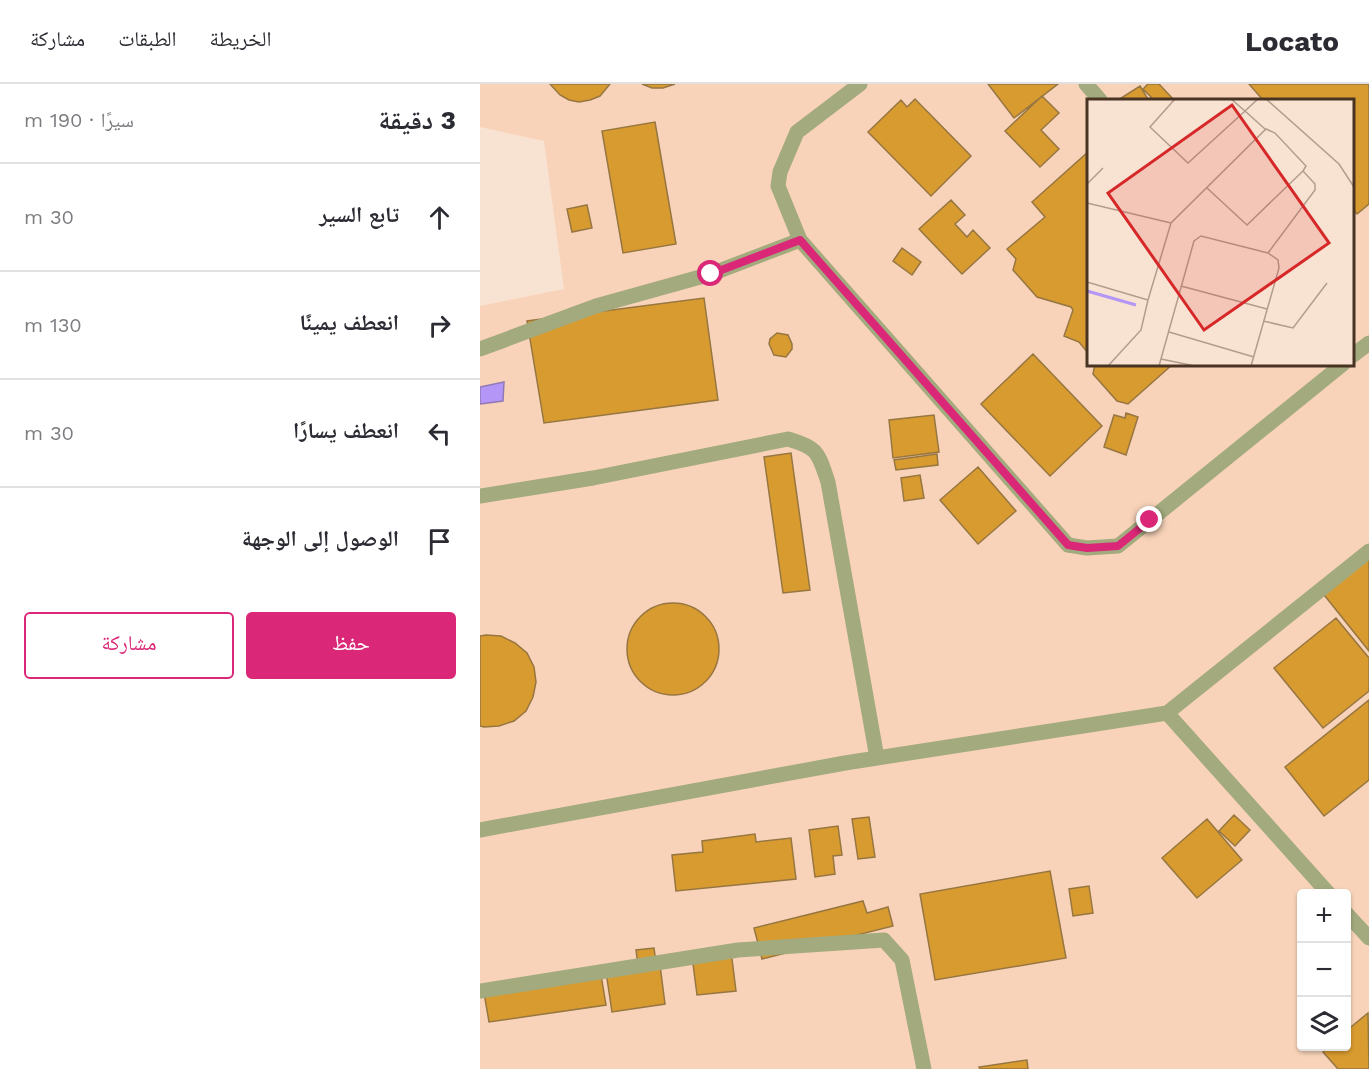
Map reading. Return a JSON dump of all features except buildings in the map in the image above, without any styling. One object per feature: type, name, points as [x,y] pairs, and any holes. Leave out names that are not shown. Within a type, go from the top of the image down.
[{"type":"lane","points":[[860,84],[797,132],[780,172],[778,186],[800,240],[1068,545],[1087,548],[1118,546],[1326,370]]},
{"type":"lane","points":[[1086,84],[1099,99]]},
{"type":"lane","points":[[480,349],[596,306],[711,274],[800,240]]},
{"type":"lane","points":[[1354,355],[1369,343]]},
{"type":"lane","points":[[480,496],[593,478],[788,439],[809,445],[819,456],[828,482],[877,758]]},
{"type":"lane","points":[[480,830],[877,758],[1167,713],[1369,551]]},
{"type":"lane","points":[[1167,713],[1325,889]]},
{"type":"lane","points":[[1351,918],[1369,938]]},
{"type":"lane","points":[[480,991],[738,950],[884,940],[902,960],[924,1069]]},
{"type":"shaded area","points":[[480,84],[1369,84],[1369,1069],[480,1069],[480,306],[564,289],[544,141],[480,127]]},
{"type":"shaded area","points":[[504,382],[503,401],[480,404],[480,387]]},
{"type":"route","points":[[711,274],[800,240],[1068,545],[1087,548],[1118,546],[1150,520]]}]
